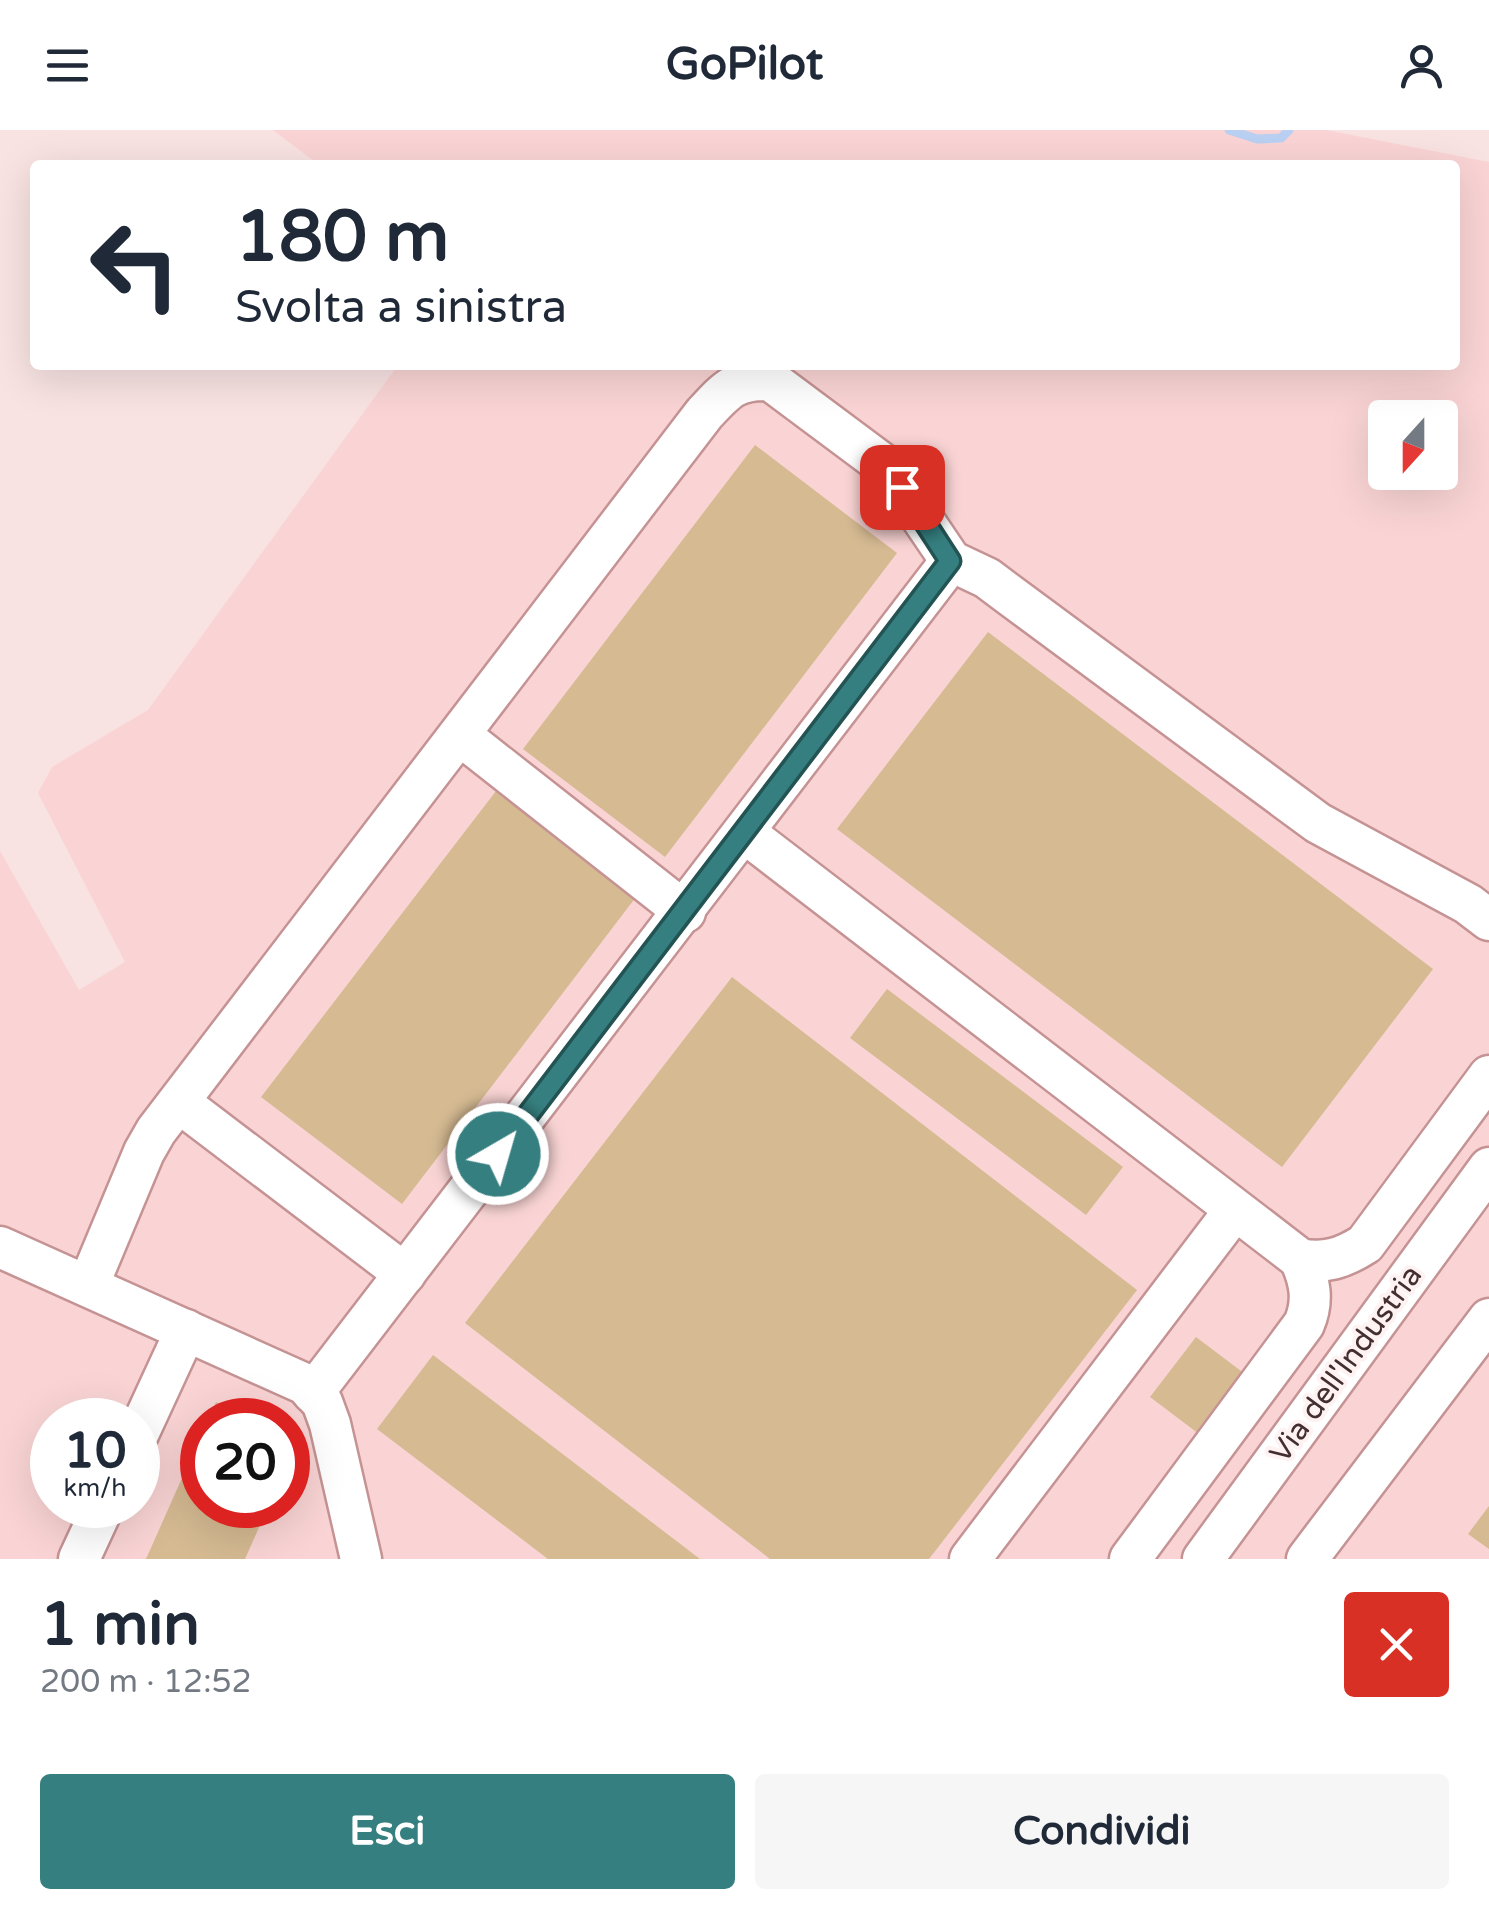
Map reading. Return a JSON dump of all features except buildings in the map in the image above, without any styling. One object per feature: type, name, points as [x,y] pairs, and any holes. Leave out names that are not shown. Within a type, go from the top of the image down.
[{"type":"street","points":[[88,1286],[144,1152],[704,414],[727,389],[746,379],[770,380],[888,468],[950,561],[987,578],[1318,823],[1468,904],[1489,920]]},
{"type":"street","points":[[313,1393],[950,561]]},
{"type":"street","points":[[460,735],[685,912]]},
{"type":"street","points":[[745,833],[1300,1259],[1320,1263],[1348,1255],[1365,1244],[1489,1076]]},
{"type":"street","points":[[180,1103],[405,1274]]},
{"type":"street","name":"Via dell'Industria","points":[[1203,1559],[1489,1168]]},
{"type":"street","points":[[970,1559],[1234,1211]]},
{"type":"street","points":[[0,1247],[305,1384],[322,1402],[330,1424],[361,1559]]},
{"type":"street","points":[[1130,1559],[1304,1324],[1310,1311],[1311,1288],[1300,1259]]},
{"type":"street","points":[[1307,1559],[1489,1319]]},
{"type":"street","points":[[155,1398],[186,1330]]},
{"type":"street","points":[[78,1559],[93,1528]]},
{"type":"shaded area","points":[[273,130],[1326,130],[1489,162],[1489,1559],[0,1559],[0,851],[79,990],[125,962],[38,793],[52,767],[148,710],[394,370],[1460,370],[1460,160],[312,160]]},
{"type":"waterway","points":[[1229,130],[1257,139],[1281,138],[1289,130]]},
{"type":"route","points":[[498,1154],[950,561],[902,487]]}]
